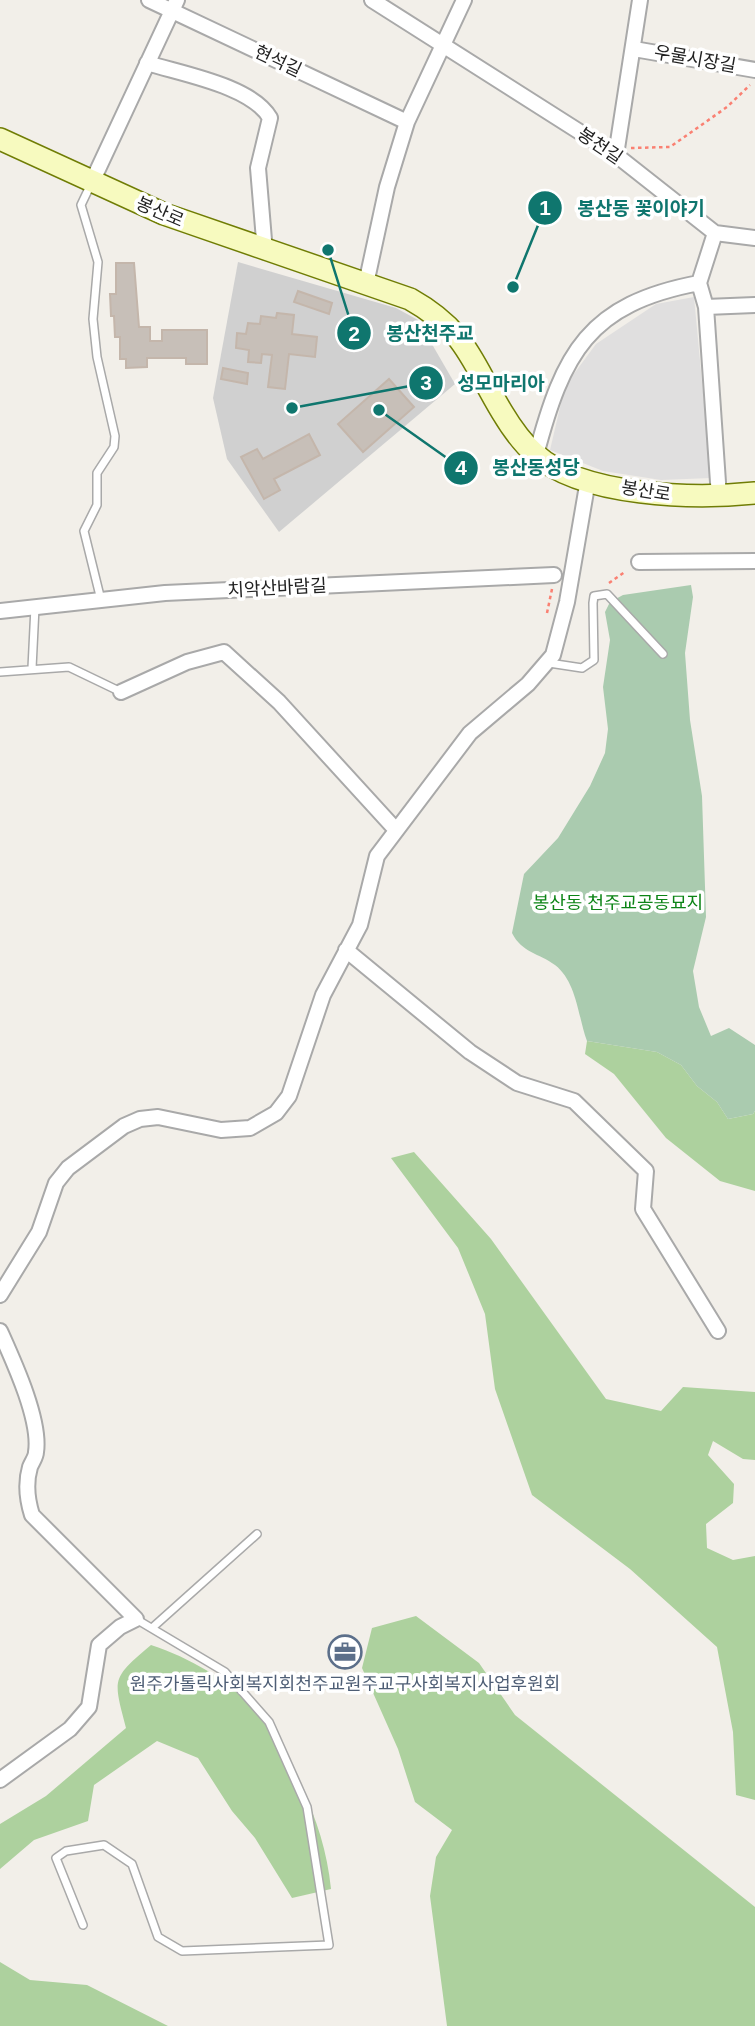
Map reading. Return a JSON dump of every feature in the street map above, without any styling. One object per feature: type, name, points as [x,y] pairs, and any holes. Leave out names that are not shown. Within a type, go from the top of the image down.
[{"type":"street","name":"현석길","points":[[149,0],[175,5],[407,122]]},
{"type":"street","name":"봉천길","points":[[372,0],[615,155],[715,233]]},
{"type":"street","points":[[366,284],[387,187],[407,122],[464,0]]},
{"type":"street","points":[[615,155],[640,0]]},
{"type":"street","points":[[92,182],[175,5]]},
{"type":"street","name":"우물시장길","points":[[634,49],[755,70]]},
{"type":"street","points":[[147,63],[248,95],[264,106],[270,118],[258,168],[265,252]]},
{"type":"street","name":"봉산로","points":[[0,139],[164,214],[265,252],[410,299],[435,313],[454,331],[473,356],[511,426],[536,455],[563,471],[588,480],[667,495],[719,497],[755,494]]},
{"type":"street","points":[[719,497],[706,307],[699,283],[715,233],[755,238]]},
{"type":"street","points":[[536,455],[563,369],[579,345],[600,324],[628,306],[669,289],[699,283]]},
{"type":"street","points":[[706,307],[755,305]]},
{"type":"street","points":[[0,1296],[38,1232],[56,1183],[68,1168],[124,1126],[140,1119],[158,1117],[221,1130],[250,1128],[276,1113],[289,1096],[323,995],[360,925],[377,856],[470,733],[549,663],[568,602],[588,480]]},
{"type":"street","points":[[639,562],[755,561]]},
{"type":"street","name":"치악산바람길","points":[[0,611],[165,593],[554,575]]},
{"type":"street","points":[[121,692],[187,662],[224,652],[279,702],[396,830]]},
{"type":"street","points":[[346,950],[470,1052],[517,1083],[574,1101],[646,1171],[643,1209],[718,1331]]},
{"type":"street","points":[[0,1331],[24,1388],[34,1430],[36,1451],[26,1496],[32,1516],[136,1619],[120,1626],[99,1645],[89,1707],[70,1729],[0,1780]]},
{"type":"lane","points":[[92,182],[81,205],[98,262],[93,320],[97,357],[115,436],[114,447],[97,473],[97,505],[84,531],[101,600]]},
{"type":"lane","points":[[549,663],[582,668],[594,660],[593,603],[594,596],[600,593],[607,594],[663,654]]},
{"type":"lane","points":[[32,668],[35,607]]},
{"type":"lane","points":[[0,672],[69,667],[121,692]]},
{"type":"lane","points":[[152,1628],[257,1534]]},
{"type":"lane","points":[[83,1924],[56,1858],[66,1852],[104,1845],[132,1864],[158,1937],[182,1951],[329,1945],[307,1807],[269,1722],[225,1672],[136,1619]]},
{"type":"path","points":[[615,155],[624,148],[670,147],[727,107],[755,81]]},
{"type":"path","points":[[600,593],[604,587],[639,562]]},
{"type":"shaded area","points":[[238,262],[396,308],[418,320],[455,384],[279,532],[227,459],[213,398]]},
{"type":"shaded area","points":[[694,297],[711,478],[661,480],[603,471],[550,450],[565,386],[596,344],[656,304]]},
{"type":"green space","name":"봉산동 천주교공동묘지","points":[[691,585],[693,597],[685,653],[690,720],[702,796],[706,917],[693,971],[699,1007],[711,1036],[729,1028],[755,1045],[755,1111],[753,1114],[728,1119],[717,1102],[697,1086],[681,1065],[657,1052],[587,1041],[572,990],[562,972],[549,961],[526,949],[512,933],[524,874],[558,838],[590,786],[605,753],[608,729],[603,687],[610,640],[605,612],[610,602],[623,595]]},
{"type":"green space","points":[[587,1041],[657,1052],[681,1065],[697,1086],[717,1102],[728,1119],[753,1114],[755,1111],[755,1191],[720,1181],[666,1138],[614,1074],[585,1054]]},
{"type":"green space","points":[[414,1152],[491,1239],[606,1399],[661,1411],[683,1387],[755,1392],[755,1460],[743,1459],[713,1441],[708,1455],[734,1484],[733,1503],[706,1524],[707,1548],[733,1560],[755,1556],[755,1800],[736,1795],[733,1732],[717,1647],[630,1569],[532,1495],[495,1389],[485,1314],[458,1248],[391,1158]]},
{"type":"green space","points":[[416,1616],[479,1663],[515,1715],[755,1907],[755,2026],[447,2026],[430,1896],[436,1857],[452,1830],[415,1802],[398,1749],[362,1668],[372,1628]]},
{"type":"green space","points":[[151,1645],[187,1660],[220,1679],[250,1704],[276,1733],[284,1745],[316,1824],[327,1862],[331,1889],[292,1898],[255,1838],[232,1811],[198,1758],[157,1741],[94,1785],[88,1821],[34,1840],[0,1869],[0,1824],[46,1796],[126,1728],[119,1699],[119,1680],[128,1665]]},
{"type":"green space","points":[[0,1962],[30,1980],[87,1985],[168,2026],[0,2026]]},
{"type":"building","points":[[116,263],[134,263],[139,327],[150,327],[150,341],[162,341],[162,330],[207,330],[207,364],[186,364],[186,358],[147,358],[147,367],[126,368],[126,359],[120,359],[120,337],[115,337],[114,316],[111,316],[110,294],[116,294]]},
{"type":"building","points":[[298,291],[332,303],[329,314],[294,302]]},
{"type":"building","points":[[277,313],[294,315],[292,334],[317,337],[315,357],[289,354],[285,389],[268,387],[272,355],[262,354],[261,363],[248,362],[249,350],[236,348],[237,333],[246,334],[248,323],[260,324],[261,316],[276,318]]},
{"type":"building","points":[[223,368],[248,373],[247,384],[221,379]]},
{"type":"building","points":[[389,379],[414,407],[363,452],[338,424]]},
{"type":"building","points":[[309,434],[320,455],[274,479],[280,490],[264,499],[241,457],[257,449],[263,459]]},
{"type":"place","name":"봉산천주교","points":[[328,250]]},
{"type":"place","name":"봉산동 꽃이야기","points":[[513,287]]},
{"type":"place","name":"성모마리아","points":[[292,408]]},
{"type":"place","name":"봉산동성당","points":[[379,410]]},
{"type":"place","name":"원주가톨릭사회복지회천주교원주교구사회복지사업후원회","points":[[345,1652]]}]
